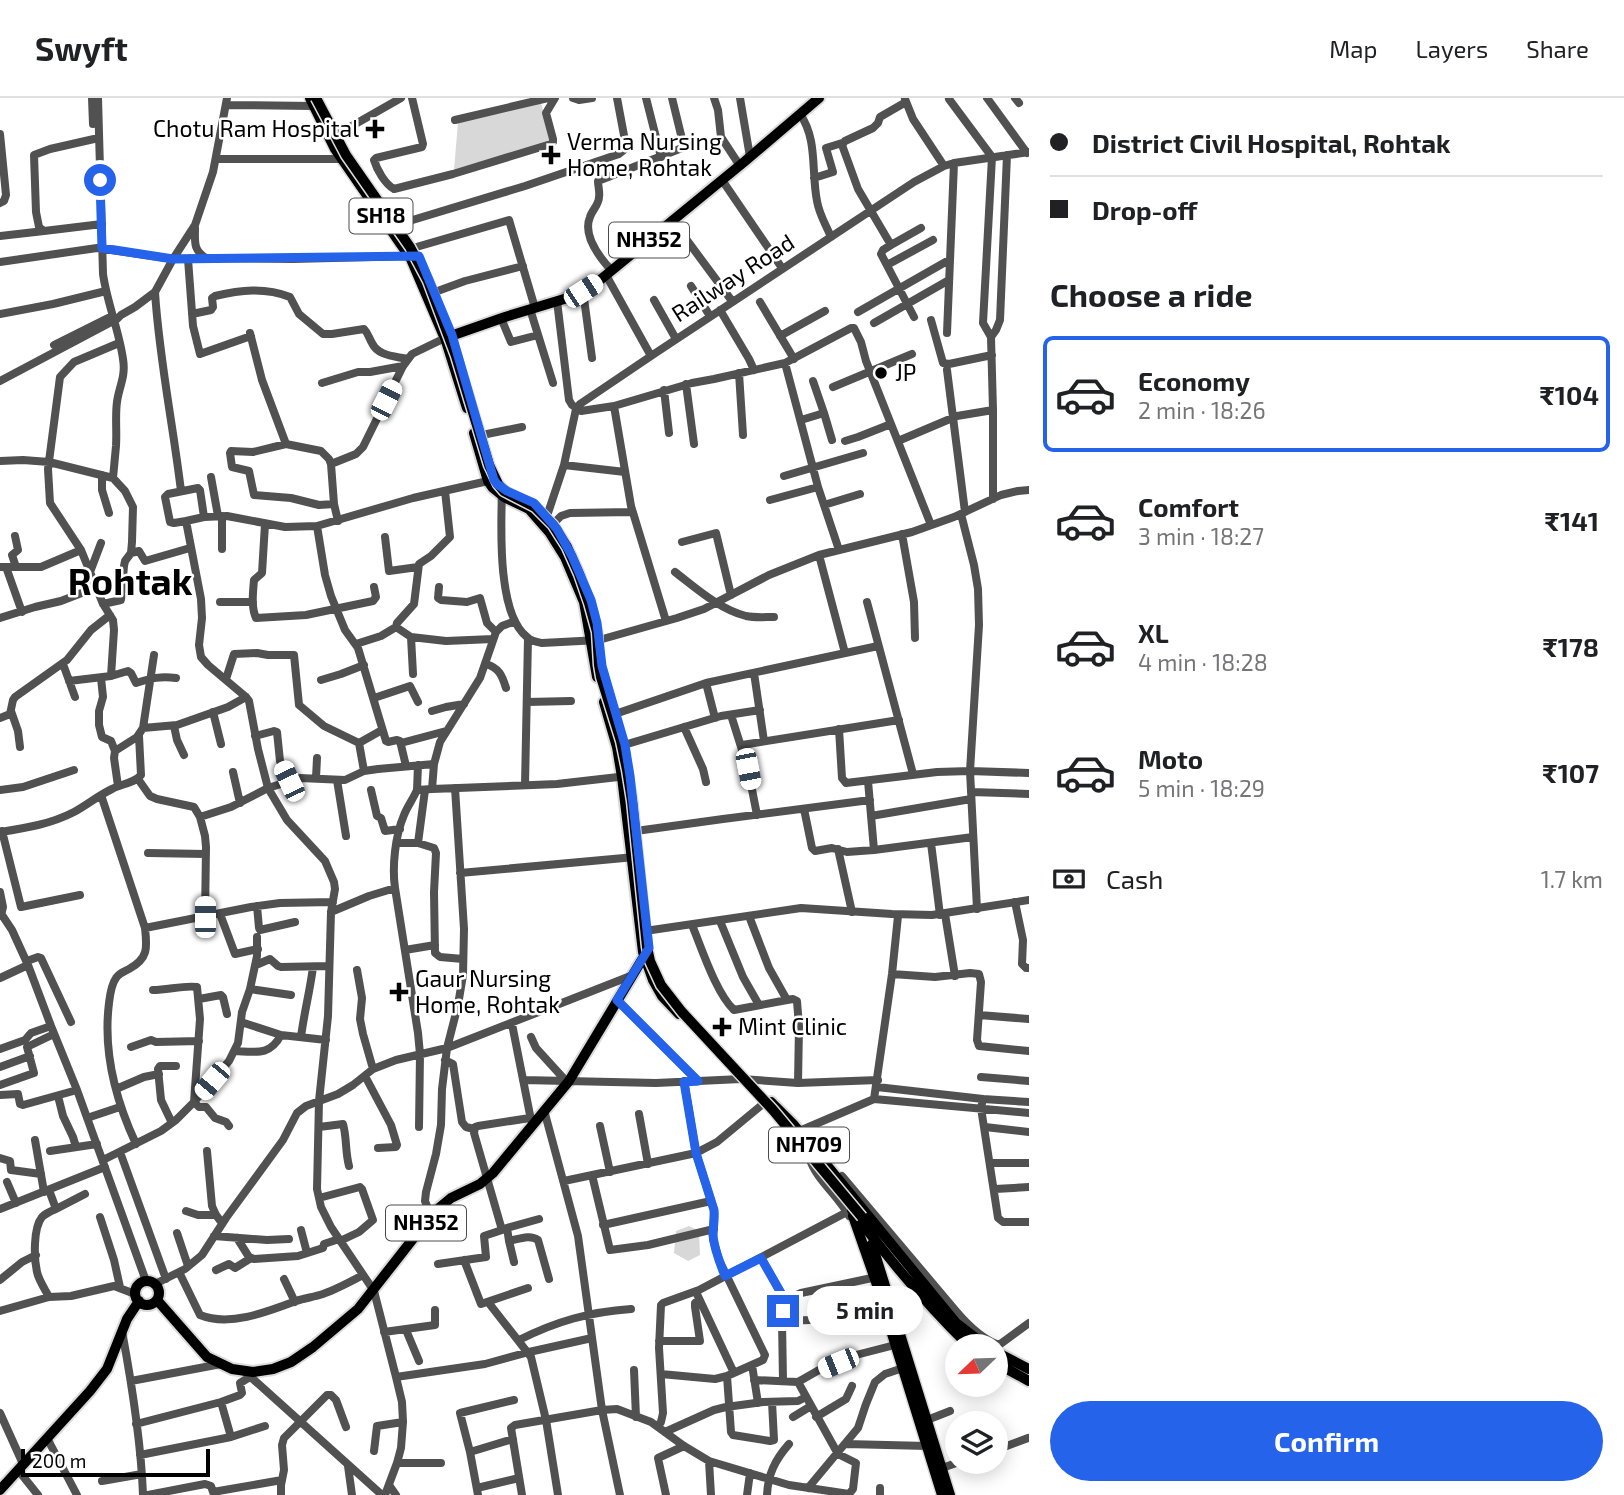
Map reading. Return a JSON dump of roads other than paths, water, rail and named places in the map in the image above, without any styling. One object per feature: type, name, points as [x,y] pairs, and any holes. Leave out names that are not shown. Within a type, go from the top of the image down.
[{"type":"highway","name":"NH352","points":[[449,336],[583,291],[609,273],[740,166],[819,98]]},
{"type":"highway","points":[[449,336],[488,481],[493,488],[548,522],[550,533],[565,557],[584,602],[625,745],[626,776],[647,952]]},
{"type":"highway","points":[[449,336],[494,480],[502,492]]},
{"type":"highway","points":[[595,641],[595,670],[626,776],[636,831],[635,857]]},
{"type":"highway","name":"NH352","points":[[157,1300],[207,1357],[247,1374],[273,1369],[313,1348],[358,1310],[431,1216],[450,1198],[480,1184],[493,1173],[531,1121],[544,1110],[567,1081],[647,952]]},
{"type":"highway","name":"NH709","points":[[647,952],[668,991],[745,1079],[798,1132],[874,1238],[965,1334]]},
{"type":"highway","name":"NH709","points":[[745,1079],[763,1104],[798,1132],[809,1157],[848,1209],[951,1329],[958,1334]]},
{"type":"highway","points":[[0,1490],[107,1369],[137,1298],[136,1288],[141,1282],[156,1281],[159,1291],[157,1300],[147,1305],[137,1298]]},
{"type":"highway","points":[[891,1307],[899,1298],[917,1289]]},
{"type":"highway","points":[[1008,1358],[1029,1369]]},
{"type":"highway","points":[[1008,1370],[1029,1381]]},
{"type":"main road","name":"SH18","points":[[314,100],[342,159],[414,253],[449,336]]},
{"type":"main road","points":[[314,100],[346,155],[410,247],[428,281],[456,356],[493,476],[504,491],[535,507],[553,525],[579,574],[597,632],[598,665],[627,770],[644,932],[654,973],[670,998],[773,1110],[863,1218],[874,1238],[891,1307],[950,1495]]},
{"type":"main road","name":"SH18","points":[[334,138],[414,253],[435,292],[449,336]]},
{"type":"main road","points":[[848,1209],[874,1238],[910,1390],[942,1495]]},
{"type":"street","points":[[92,98],[103,291],[114,320],[124,373],[117,401],[113,478]]},
{"type":"street","points":[[98,98],[98,197]]},
{"type":"street","points":[[334,138],[401,98]]},
{"type":"street","points":[[412,98],[422,147],[374,160],[377,169],[394,189],[551,145],[553,139],[547,113],[555,98]]},
{"type":"street","points":[[455,120],[548,98]]},
{"type":"street","points":[[573,98],[593,98]]},
{"type":"street","points":[[396,225],[619,154],[626,146],[617,98]]},
{"type":"street","points":[[646,98],[661,157]]},
{"type":"street","points":[[651,356],[598,256],[588,228],[590,216],[599,201],[598,181],[678,151],[683,146],[672,98]]},
{"type":"street","points":[[714,98],[721,137],[740,166]]},
{"type":"street","points":[[740,98],[750,157]]},
{"type":"street","points":[[987,98],[1028,153]]},
{"type":"street","points":[[949,99],[992,157],[983,323],[991,337],[993,499]]},
{"type":"street","points":[[0,381],[114,320],[155,292],[195,225],[216,159],[226,102],[314,100]]},
{"type":"street","points":[[814,178],[833,172],[826,148],[873,128],[880,117],[905,100],[913,119],[944,166]]},
{"type":"street","points":[[800,114],[810,131],[817,202],[831,237]]},
{"type":"street","points":[[0,134],[6,195],[5,201],[0,203]]},
{"type":"street","points":[[44,230],[39,227],[36,212],[34,155],[94,139]]},
{"type":"street","points":[[842,143],[854,180],[891,245]]},
{"type":"street","name":"Railway Road","points":[[576,409],[732,301],[914,182],[954,163],[1028,153]]},
{"type":"street","points":[[991,337],[1000,320],[1007,155]]},
{"type":"street","points":[[216,159],[342,159]]},
{"type":"street","points":[[947,333],[954,163]]},
{"type":"street","points":[[722,180],[782,268]]},
{"type":"street","points":[[0,262],[100,248],[173,259],[293,259],[414,253],[509,219],[553,383]]},
{"type":"street","points":[[672,220],[732,301]]},
{"type":"street","points":[[0,236],[99,224]]},
{"type":"street","points":[[195,225],[196,248],[206,258]]},
{"type":"street","points":[[914,317],[881,254],[883,250],[921,228]]},
{"type":"street","points":[[887,265],[933,240]]},
{"type":"street","points":[[188,259],[194,334],[200,354],[250,334],[262,380],[286,444]]},
{"type":"street","points":[[858,312],[949,260]]},
{"type":"street","points":[[435,292],[523,266]]},
{"type":"street","points":[[874,323],[949,280]]},
{"type":"street","points":[[691,286],[710,316]]},
{"type":"street","points":[[192,314],[211,310],[212,298],[215,296],[259,289],[290,297],[299,314],[323,334],[366,330],[378,352],[405,363]]},
{"type":"street","points":[[0,314],[103,291]]},
{"type":"street","points":[[583,291],[592,358]]},
{"type":"street","points":[[155,292],[158,332],[181,491]]},
{"type":"street","points":[[654,300],[676,339]]},
{"type":"street","points":[[557,301],[569,400],[580,411],[790,361],[855,329],[931,525]]},
{"type":"street","points":[[760,302],[780,336],[790,361],[813,468],[839,550]]},
{"type":"street","points":[[720,310],[754,370]]},
{"type":"street","points":[[780,336],[825,311]]},
{"type":"street","points":[[501,318],[510,342],[538,335]]},
{"type":"street","points":[[0,375],[91,326],[114,320]]},
{"type":"street","points":[[932,320],[943,363],[992,355]]},
{"type":"street","points":[[331,464],[360,452],[405,363],[418,351],[449,336]]},
{"type":"street","points":[[111,677],[113,620],[103,604],[81,550],[50,503],[48,462],[60,377],[74,362],[119,343]]},
{"type":"street","points":[[833,387],[912,354]]},
{"type":"street","points":[[322,383],[358,372],[370,372],[405,363]]},
{"type":"street","points":[[947,370],[963,513],[978,589],[979,625],[970,771],[977,909]]},
{"type":"street","points":[[739,373],[743,435]]},
{"type":"street","points":[[813,381],[832,440]]},
{"type":"street","points":[[686,384],[694,444]]},
{"type":"street","points":[[664,390],[669,433]]},
{"type":"street","points":[[614,405],[632,512],[666,621]]},
{"type":"street","points":[[548,522],[576,409]]},
{"type":"street","points":[[898,441],[962,415],[993,410]]},
{"type":"street","points":[[801,420],[824,413]]},
{"type":"street","points":[[845,441],[891,424]]},
{"type":"street","points":[[482,435],[523,428]]},
{"type":"street","points":[[334,504],[319,505],[291,498],[255,496],[249,470],[231,466],[230,453],[253,452],[286,444],[321,451],[331,464],[338,521]]},
{"type":"street","points":[[784,476],[863,453]]},
{"type":"street","points":[[0,461],[48,462],[113,478],[125,491],[132,507],[131,553],[125,561],[121,600],[103,604]]},
{"type":"street","points":[[564,465],[625,472]]},
{"type":"street","points":[[102,475],[102,490],[109,513]]},
{"type":"street","points":[[211,477],[220,516],[222,549]]},
{"type":"street","points":[[204,517],[199,489],[168,494],[165,499],[170,522],[174,523],[220,516],[285,527],[317,526],[413,498],[488,481]]},
{"type":"street","points":[[770,500],[818,487]]},
{"type":"street","points":[[502,492],[503,570],[508,600],[514,621],[527,638],[542,643],[595,641],[705,609],[769,575],[819,555],[902,534],[963,513],[993,499],[1029,490]]},
{"type":"street","points":[[356,644],[381,636],[396,626],[414,604],[420,562],[431,556],[450,537],[445,491]]},
{"type":"street","points":[[824,505],[860,494]]},
{"type":"street","points":[[548,522],[570,513],[632,512]]},
{"type":"street","points":[[136,1424],[221,1402],[241,1394],[240,1383],[247,1374],[383,1495],[397,1463],[403,1422],[402,1402],[373,1291],[321,1207],[316,1175],[334,882],[325,861],[296,832],[268,788],[246,696],[201,657],[201,599],[186,521]]},
{"type":"street","points":[[265,524],[262,573],[254,580],[254,615],[257,618],[294,617],[374,600],[374,587]]},
{"type":"street","points":[[317,526],[325,575],[335,608],[345,630],[356,644],[387,742],[397,740],[401,743],[446,731]]},
{"type":"street","points":[[682,542],[716,533],[731,595]]},
{"type":"street","points":[[902,534],[915,602],[915,638]]},
{"type":"street","points":[[15,536],[18,550],[12,555],[7,567],[22,612]]},
{"type":"street","points":[[385,537],[389,571],[418,567]]},
{"type":"street","points":[[90,572],[101,543]]},
{"type":"street","points":[[131,553],[139,551],[145,561],[190,548]]},
{"type":"street","points":[[7,567],[41,567],[81,550]]},
{"type":"street","points":[[819,555],[845,653]]},
{"type":"street","points":[[675,572],[716,603],[747,616],[774,617]]},
{"type":"street","points":[[0,618],[61,601],[97,587]]},
{"type":"street","points":[[439,587],[441,600],[464,602],[480,598],[494,635]]},
{"type":"street","points":[[220,602],[253,602]]},
{"type":"street","points":[[867,602],[913,774]]},
{"type":"street","points":[[20,747],[11,711],[15,698],[63,664],[91,631],[110,615]]},
{"type":"street","points":[[418,843],[425,790],[440,741],[473,692],[486,664],[494,635],[502,626],[514,621]]},
{"type":"street","points":[[396,626],[411,637],[446,641],[494,635]]},
{"type":"street","points":[[411,637],[413,674]]},
{"type":"street","points":[[526,785],[527,638]]},
{"type":"street","points":[[615,714],[706,683],[878,646]]},
{"type":"street","points":[[226,679],[234,654],[293,654],[300,706],[324,726],[359,743]]},
{"type":"street","points":[[80,895],[21,907],[1,831],[47,823],[75,811],[118,786],[138,779],[141,775],[141,732],[154,655]]},
{"type":"street","points":[[63,664],[75,697]]},
{"type":"street","points":[[486,664],[500,671],[506,688]]},
{"type":"street","points":[[321,680],[364,665]]},
{"type":"street","points":[[69,681],[111,677],[128,671],[136,682],[151,677],[176,678]]},
{"type":"street","points":[[754,673],[764,741]]},
{"type":"street","points":[[102,678],[103,697],[99,718],[101,735],[111,741],[115,751],[118,786]]},
{"type":"street","points":[[706,683],[715,718]]},
{"type":"street","points":[[374,698],[411,686],[418,702]]},
{"type":"street","points":[[115,751],[141,732],[174,726],[228,707],[246,696]]},
{"type":"street","points":[[527,702],[571,701]]},
{"type":"street","points":[[432,711],[464,704]]},
{"type":"street","points":[[625,745],[715,718],[760,710]]},
{"type":"street","points":[[0,718],[11,711]]},
{"type":"street","points":[[213,712],[221,744]]},
{"type":"street","points":[[731,715],[748,769],[757,815]]},
{"type":"street","points":[[741,745],[899,720]]},
{"type":"street","points":[[174,726],[184,755]]},
{"type":"street","points":[[684,727],[706,782]]},
{"type":"street","points":[[839,729],[844,781],[849,783],[913,774],[970,771],[1029,773]]},
{"type":"street","points":[[255,736],[274,730],[277,732],[280,761],[289,781]]},
{"type":"street","points":[[359,743],[383,730]]},
{"type":"street","points":[[359,743],[364,771]]},
{"type":"street","points":[[401,743],[406,766]]},
{"type":"street","points":[[316,778],[317,758]]},
{"type":"street","points":[[200,817],[289,781],[303,778],[349,779],[364,771],[434,764]]},
{"type":"street","points":[[418,765],[425,790]]},
{"type":"street","points":[[0,790],[23,787],[74,770]]},
{"type":"street","points":[[233,772],[240,803]]},
{"type":"street","points":[[419,1127],[420,1054],[394,869],[403,816],[425,790],[557,784],[626,776]]},
{"type":"street","points":[[138,779],[150,796],[194,807],[200,817],[206,854],[205,917]]},
{"type":"street","points":[[337,780],[346,836]]},
{"type":"street","points":[[868,781],[873,850]]},
{"type":"street","points":[[431,1216],[425,1201],[426,1192],[439,1135],[447,1048],[463,975],[464,929],[455,788]]},
{"type":"street","points":[[371,790],[377,816],[381,818],[385,831],[400,829]]},
{"type":"street","points":[[871,816],[971,796],[1029,794]]},
{"type":"street","points":[[101,795],[145,928],[147,949],[144,956],[139,963],[116,978],[110,993],[107,1036],[120,1107],[136,1144]]},
{"type":"street","points":[[636,831],[870,800]]},
{"type":"street","points":[[804,809],[813,850],[873,850],[973,837]]},
{"type":"street","points":[[397,843],[418,843],[432,847],[436,853],[435,953],[437,957],[463,959]]},
{"type":"street","points":[[931,843],[955,976]]},
{"type":"street","points":[[838,849],[852,912]]},
{"type":"street","points":[[148,853],[206,854]]},
{"type":"street","points":[[460,873],[635,857]]},
{"type":"street","points":[[331,912],[395,888]]},
{"type":"street","points":[[0,892],[3,907],[1,914],[27,963],[104,1164],[156,1281]]},
{"type":"street","points":[[644,932],[804,907],[932,915],[1029,899]]},
{"type":"street","points":[[644,932],[807,908],[898,916],[943,915],[1029,899]]},
{"type":"street","points":[[145,928],[257,906],[333,902]]},
{"type":"street","points":[[1015,902],[1023,940],[1022,964],[1029,968]]},
{"type":"street","points":[[257,906],[260,930],[295,922]]},
{"type":"street","points":[[220,914],[235,954],[258,949]]},
{"type":"street","points":[[749,916],[769,968],[787,1000]]},
{"type":"street","points":[[874,1099],[898,916]]},
{"type":"street","points":[[720,921],[743,977],[760,1005]]},
{"type":"street","points":[[692,925],[722,995],[731,1009],[795,999],[799,1026],[798,1083]]},
{"type":"street","points":[[0,1209],[104,1164],[120,1152],[161,1131],[194,1102],[235,1051],[242,1012],[256,965],[257,937]]},
{"type":"street","points":[[405,950],[435,945]]},
{"type":"street","points":[[0,978],[41,958],[71,1022]]},
{"type":"street","points":[[256,965],[270,959],[281,967],[329,966]]},
{"type":"street","points":[[301,1037],[313,967]]},
{"type":"street","points":[[357,970],[362,998],[360,1019],[373,1069]]},
{"type":"street","points":[[892,974],[935,977],[976,972],[981,982],[977,1040],[979,1046],[1029,1051]]},
{"type":"street","points":[[156,1281],[179,1272],[202,1255],[283,1140],[297,1113],[306,1106],[338,1094],[373,1069],[396,1060],[447,1048],[633,975]]},
{"type":"street","points":[[153,989],[196,986],[198,989],[199,1041],[194,1102],[199,1107],[206,1107],[215,1118],[229,1126]]},
{"type":"street","points":[[250,989],[291,995]]},
{"type":"street","points":[[199,999],[221,995],[227,1014]]},
{"type":"street","points":[[617,1000],[698,1081]]},
{"type":"street","points":[[979,1015],[1029,1019]]},
{"type":"street","points":[[241,1021],[281,1035],[326,1040]]},
{"type":"street","points":[[445,1060],[453,1064],[462,1122],[466,1127],[474,1129],[478,1126],[531,1121],[512,1024]]},
{"type":"street","points":[[0,1049],[25,1040],[31,1033],[53,1030]]},
{"type":"street","points":[[0,1085],[34,1073],[27,1047],[53,1030]]},
{"type":"street","points":[[235,1051],[268,1050],[277,1043],[281,1035]]},
{"type":"street","points":[[531,1037],[536,1048],[567,1081]]},
{"type":"street","points":[[131,1047],[151,1040],[199,1041]]},
{"type":"street","points":[[0,1067],[30,1056]]},
{"type":"street","points":[[172,1123],[161,1100],[159,1066],[176,1066]]},
{"type":"street","points":[[116,1088],[159,1074]]},
{"type":"street","points":[[365,1076],[391,1125],[397,1145],[378,1148]]},
{"type":"street","points":[[981,1077],[1029,1081]]},
{"type":"street","points":[[523,1080],[656,1083],[745,1079],[877,1084],[1029,1112]]},
{"type":"street","points":[[661,1374],[709,1379],[752,1365],[763,1360],[765,1355],[725,1276],[715,1247],[715,1220],[696,1153],[684,1082]]},
{"type":"street","points":[[0,1095],[18,1094],[20,1104],[23,1105],[77,1090]]},
{"type":"street","points":[[58,1096],[76,1147]]},
{"type":"street","points":[[1029,1102],[874,1099],[798,1132],[966,1322],[999,1345],[1029,1323]]},
{"type":"street","points":[[982,1103],[999,1220],[1029,1222]]},
{"type":"street","points":[[564,1181],[696,1153],[717,1142],[763,1104]]},
{"type":"street","points":[[88,1118],[120,1107]]},
{"type":"street","points":[[544,1110],[578,1236],[602,1410],[620,1495]]},
{"type":"street","points":[[639,1114],[648,1164]]},
{"type":"street","points":[[319,1127],[343,1124],[349,1166]]},
{"type":"street","points":[[600,1126],[610,1172]]},
{"type":"street","points":[[985,1127],[1029,1132]]},
{"type":"street","points":[[474,1129],[514,1262]]},
{"type":"street","points":[[35,1140],[46,1191],[56,1209]]},
{"type":"street","points":[[50,1151],[97,1144]]},
{"type":"street","points":[[207,1151],[211,1201],[222,1223]]},
{"type":"street","points":[[120,1152],[156,1281]]},
{"type":"street","points":[[0,1158],[10,1161],[11,1170],[41,1174]]},
{"type":"street","points":[[991,1163],[1029,1163]]},
{"type":"street","points":[[592,1175],[608,1246],[612,1251],[714,1229]]},
{"type":"street","points":[[7,1182],[16,1203]]},
{"type":"street","points":[[62,1184],[69,1202]]},
{"type":"street","points":[[216,1270],[229,1264],[235,1268],[251,1258],[293,1257],[323,1248],[324,1243],[359,1232],[373,1220],[359,1187],[319,1198]]},
{"type":"street","points":[[995,1189],[1029,1187]]},
{"type":"street","points":[[49,1297],[38,1276],[37,1227],[46,1214],[85,1194]]},
{"type":"street","points":[[603,1225],[711,1200]]},
{"type":"street","points":[[662,1429],[659,1341],[661,1305],[697,1295],[725,1276],[848,1209],[872,1278],[891,1346],[910,1390]]},
{"type":"street","points":[[186,1211],[198,1215],[216,1215]]},
{"type":"street","points":[[100,1217],[120,1287]]},
{"type":"street","points":[[438,1264],[486,1256],[484,1236],[539,1219]]},
{"type":"street","points":[[302,1230],[307,1253]]},
{"type":"street","points":[[177,1233],[188,1266]]},
{"type":"street","points":[[214,1236],[289,1239]]},
{"type":"street","points":[[237,1237],[251,1258]]},
{"type":"street","points":[[509,1241],[528,1237],[538,1240],[549,1279]]},
{"type":"street","points":[[0,1280],[22,1262],[36,1255]]},
{"type":"street","points":[[761,1258],[785,1300],[782,1321],[783,1381]]},
{"type":"street","points":[[464,1260],[482,1304],[527,1288]]},
{"type":"street","points":[[179,1272],[202,1317],[215,1320],[235,1319],[278,1309],[320,1295],[363,1275]]},
{"type":"street","points":[[785,1300],[801,1293],[872,1278]]},
{"type":"street","points":[[284,1279],[295,1302]]},
{"type":"street","points":[[0,1311],[49,1297],[71,1296],[108,1287],[120,1287],[137,1298]]},
{"type":"street","points":[[782,1321],[839,1319],[841,1316],[834,1287]]},
{"type":"street","points":[[659,1341],[700,1341],[695,1307],[697,1295]]},
{"type":"street","points":[[697,1295],[731,1374],[733,1436],[772,1441],[775,1439],[772,1402]]},
{"type":"street","points":[[488,1302],[529,1352],[533,1362],[558,1495]]},
{"type":"street","points":[[519,1340],[558,1322],[589,1314],[631,1309]]},
{"type":"street","points":[[384,1332],[435,1325],[435,1310]]},
{"type":"street","points":[[122,1329],[141,1455],[143,1495]]},
{"type":"street","points":[[406,1330],[419,1361]]},
{"type":"street","points":[[396,1377],[485,1364],[592,1338]]},
{"type":"street","points":[[754,1380],[798,1382],[856,1355],[891,1346]]},
{"type":"street","points":[[131,1381],[222,1364]]},
{"type":"street","points":[[752,1365],[758,1403]]},
{"type":"street","points":[[634,1370],[636,1417]]},
{"type":"street","points":[[808,1488],[858,1428],[876,1382],[885,1374],[900,1370]]},
{"type":"street","points":[[522,1495],[511,1428],[513,1426],[617,1409],[650,1422],[709,1461],[768,1479],[847,1494],[851,1492],[856,1463],[838,1454],[798,1382]]},
{"type":"street","points":[[817,1417],[846,1399],[852,1386]]},
{"type":"street","points":[[281,1495],[284,1470],[282,1441],[286,1434],[324,1397],[331,1395],[336,1399],[346,1427]]},
{"type":"street","points":[[662,1429],[731,1406],[798,1401],[806,1397]]},
{"type":"street","points":[[514,1400],[460,1413],[478,1492],[519,1478]]},
{"type":"street","points":[[221,1402],[231,1437]]},
{"type":"street","points":[[793,1417],[811,1406]]},
{"type":"street","points":[[0,1413],[21,1467],[38,1495]]},
{"type":"street","points":[[927,1420],[945,1413]]},
{"type":"street","points":[[374,1451],[377,1426],[403,1422]]},
{"type":"street","points":[[141,1455],[231,1437],[265,1426]]},
{"type":"street","points":[[47,1438],[77,1495]]},
{"type":"street","points":[[1008,1446],[1028,1438]]},
{"type":"street","points":[[470,1452],[513,1439]]},
{"type":"street","points":[[767,1495],[768,1479],[781,1453],[789,1444]]},
{"type":"street","points":[[846,1444],[927,1446]]},
{"type":"street","points":[[666,1495],[658,1458],[684,1446]]},
{"type":"street","points":[[709,1461],[711,1495]]},
{"type":"street","points":[[397,1463],[441,1463]]},
{"type":"street","points":[[348,1466],[352,1495]]},
{"type":"street","points":[[747,1495],[750,1473]]},
{"type":"street","points":[[102,1481],[142,1474]]},
{"type":"street","points":[[148,1495],[207,1484],[211,1486],[213,1493],[282,1480]]},
{"type":"street","points":[[389,1485],[396,1495]]},
{"type":"place","name":"Chotu Ram Hospital","points":[[375,129]]},
{"type":"place","name":"Verma Nursing Home, Rohtak","points":[[551,155]]},
{"type":"place","name":"JP","points":[[881,373]]},
{"type":"place","name":"Gaur Nursing Home, Rohtak","points":[[399,992]]},
{"type":"place","name":"Mint Clinic","points":[[722,1027]]},
{"type":"district","name":"Rohtak","points":[[130,582]]}]
